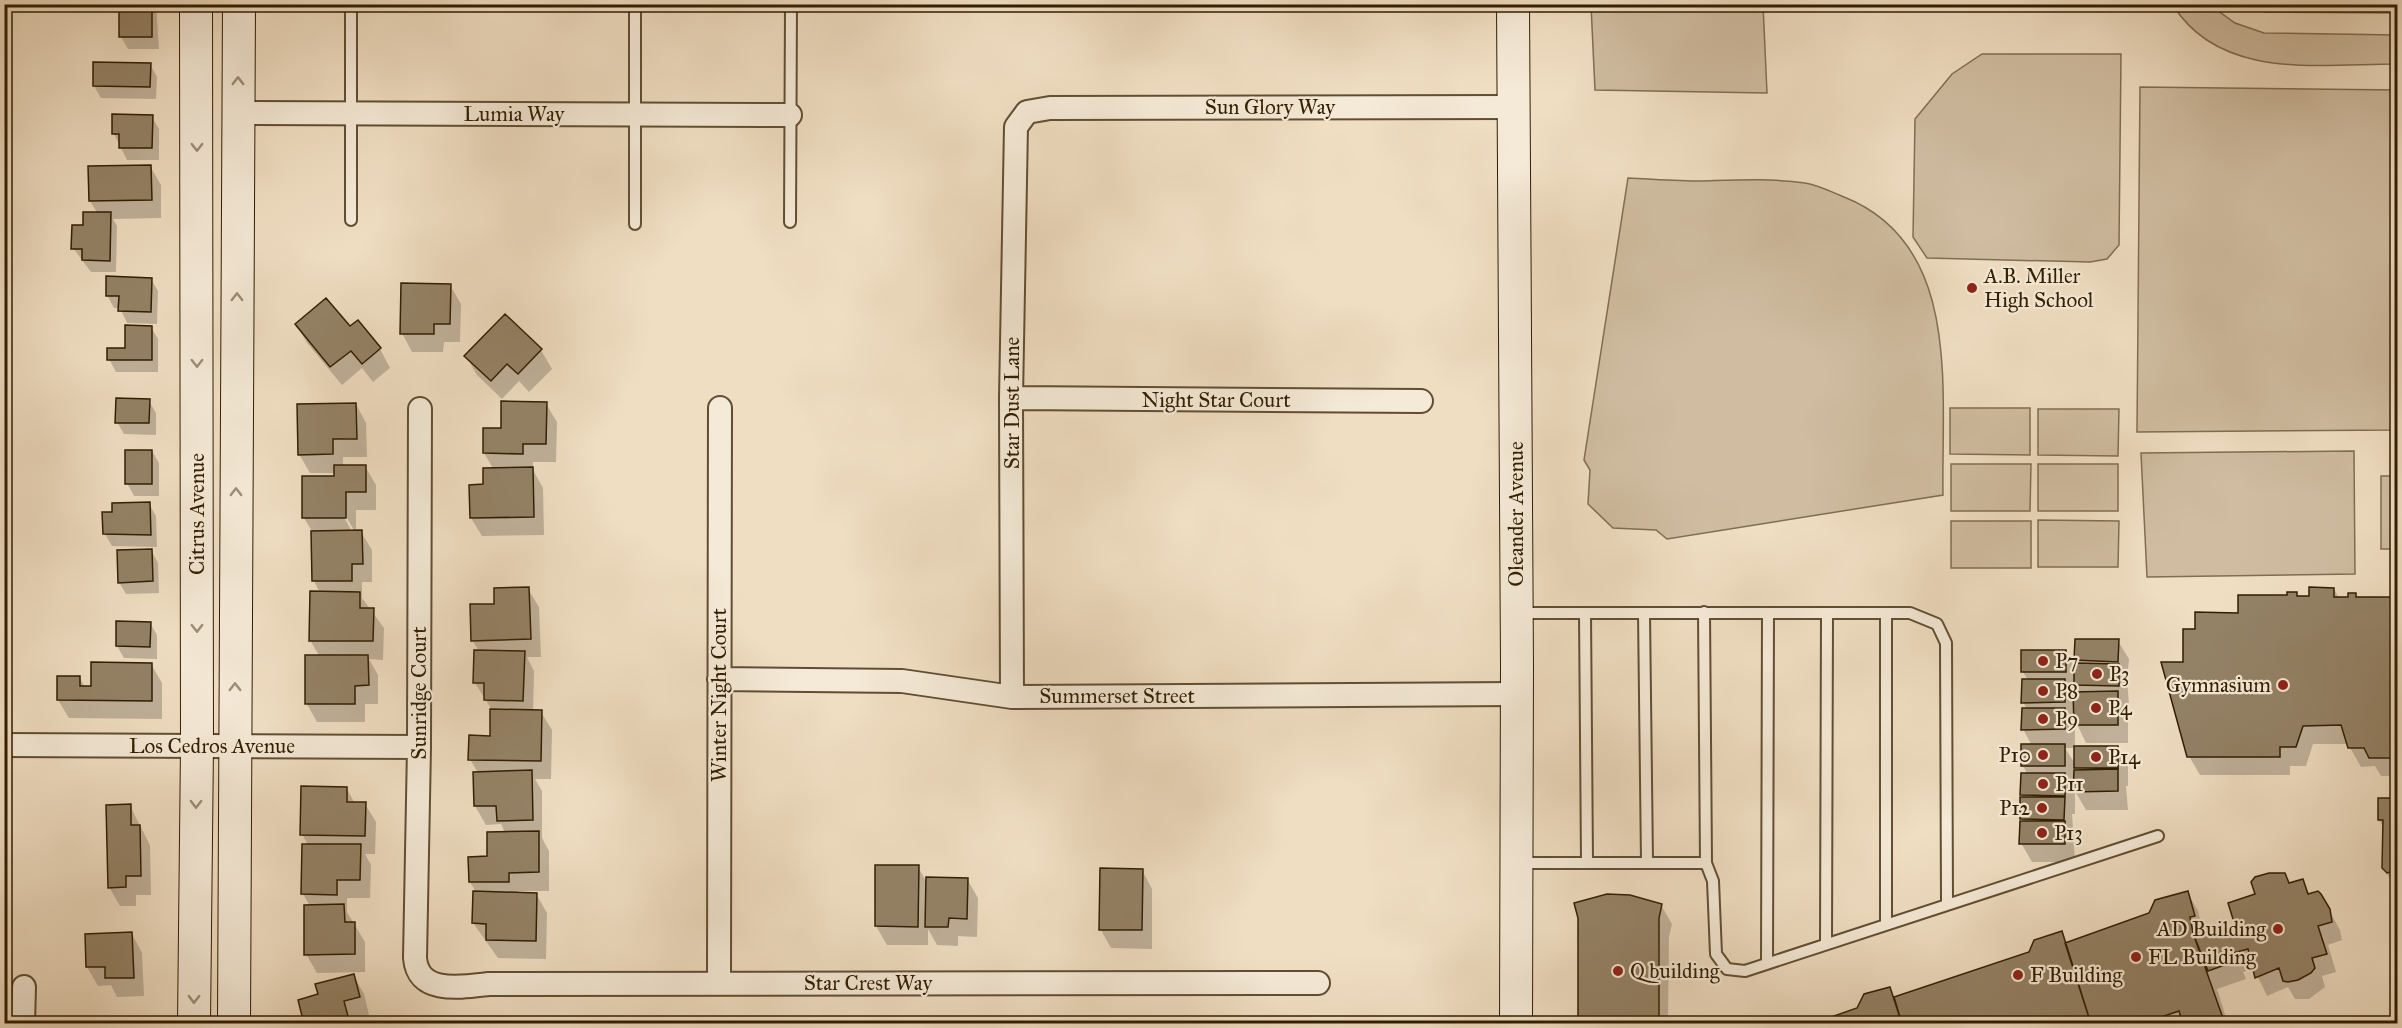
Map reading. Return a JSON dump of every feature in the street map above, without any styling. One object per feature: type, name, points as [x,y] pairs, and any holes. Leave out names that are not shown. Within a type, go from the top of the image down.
[{"type":"main road","name":"Citrus Avenue","points":[[194,1023],[197,745],[196,4]]},
{"type":"main road","name":"Citrus Avenue","points":[[234,1023],[239,4]]},
{"type":"main road","name":"Oleander Avenue","points":[[1513,4],[1517,614],[1516,1023]]},
{"type":"street","name":"Sun Glory Way","points":[[1027,112],[1050,108],[1513,107]]},
{"type":"street","name":"Star Dust Lane","points":[[1012,697],[1011,398],[1016,127],[1027,112]]},
{"type":"street","name":"Lumia Way","points":[[238,113],[790,115]]},
{"type":"street","name":"Night Star Court","points":[[1011,398],[1421,401]]},
{"type":"street","name":"Winter Night Court","points":[[719,982],[720,408]]},
{"type":"street","name":"Sunridge Court","points":[[420,409],[419,747],[415,958],[421,977]]},
{"type":"street","name":"Summerset Street","points":[[719,679],[902,681],[1012,697],[1517,694]]},
{"type":"street","name":"Los Cedros Avenue","points":[[4,745],[419,747]]},
{"type":"street","name":"Star Crest Way","points":[[421,977],[428,982],[458,987],[489,984],[719,982],[1318,983]]},
{"type":"street","points":[[23,1023],[24,987]]},
{"type":"lane","points":[[351,4],[351,220]]},
{"type":"lane","points":[[635,4],[635,224]]},
{"type":"lane","points":[[790,4],[790,222]]},
{"type":"lane","points":[[1517,614],[1704,612],[1910,614],[1937,624],[1946,643],[1947,905]]},
{"type":"lane","points":[[1704,612],[1706,863],[1713,881],[1716,954],[1727,969],[1745,971],[2158,836]]},
{"type":"lane","points":[[1585,613],[1587,862]]},
{"type":"lane","points":[[1644,613],[1647,862]]},
{"type":"lane","points":[[1767,964],[1768,613]]},
{"type":"lane","points":[[1826,943],[1827,613]]},
{"type":"lane","points":[[1886,614],[1886,924]]},
{"type":"lane","points":[[1517,863],[1706,863]]},
{"type":"shaded area","points":[[1591,5],[1763,5],[1767,93],[1595,90]]},
{"type":"shaded area","points":[[2173,5],[2210,5],[2235,23],[2264,33],[2397,35],[2397,64],[2305,65],[2274,63],[2244,57],[2217,46],[2193,29]]},
{"type":"shaded area","points":[[2264,5],[2397,5],[2397,13],[2264,12]]},
{"type":"shaded area","points":[[1982,54],[2121,54],[2119,245],[2107,259],[2090,262],[1927,258],[1913,237],[1915,119],[1952,74]]},
{"type":"shaded area","points":[[2140,87],[2397,90],[2397,430],[2137,432]]},
{"type":"shaded area","points":[[1628,178],[1692,181],[1766,180],[1805,183],[1844,197],[1882,219],[1909,249],[1927,285],[1937,325],[1942,367],[1943,495],[1667,539],[1656,530],[1613,528],[1588,504],[1590,470],[1584,460]]},
{"type":"shaded area","points":[[1950,408],[2030,408],[2030,455],[1950,454]]},
{"type":"shaded area","points":[[2038,409],[2119,409],[2118,456],[2038,455]]},
{"type":"shaded area","points":[[2354,451],[2355,574],[2147,577],[2141,453]]},
{"type":"shaded area","points":[[1951,464],[2031,464],[2030,511],[1951,511]]},
{"type":"shaded area","points":[[2038,464],[2118,464],[2118,511],[2038,511]]},
{"type":"shaded area","points":[[2381,476],[2397,476],[2397,549],[2381,549]]},
{"type":"shaded area","points":[[2038,520],[2119,521],[2118,567],[2038,567]]},
{"type":"shaded area","points":[[1951,521],[2031,521],[2031,568],[1951,568]]},
{"type":"building","points":[[119,4],[152,4],[152,37],[119,37]]},
{"type":"building","points":[[93,62],[151,63],[150,87],[93,86]]},
{"type":"building","points":[[112,114],[153,115],[152,148],[119,148],[119,134],[112,134]]},
{"type":"building","points":[[151,165],[152,200],[89,201],[88,166]]},
{"type":"building","points":[[83,212],[111,212],[110,261],[82,260],[82,249],[71,249],[72,225],[83,225]]},
{"type":"building","points":[[106,276],[152,278],[151,312],[118,311],[119,296],[106,296]]},
{"type":"building","points":[[401,283],[451,284],[450,324],[434,324],[434,334],[400,334]]},
{"type":"building","points":[[326,298],[350,326],[358,320],[381,348],[362,364],[351,351],[330,367],[295,324]]},
{"type":"building","points":[[505,314],[542,349],[518,374],[507,364],[491,381],[464,356]]},
{"type":"building","points":[[125,325],[152,326],[152,360],[107,360],[107,348],[125,348]]},
{"type":"building","points":[[116,398],[150,399],[149,423],[115,423]]},
{"type":"building","points":[[501,401],[547,402],[546,444],[523,444],[523,454],[483,453],[483,428],[501,428]]},
{"type":"building","points":[[356,403],[357,439],[333,439],[333,454],[298,455],[297,404]]},
{"type":"building","points":[[125,450],[152,450],[152,484],[125,484]]},
{"type":"building","points":[[334,465],[366,465],[366,492],[346,492],[346,518],[302,518],[302,476],[334,476]]},
{"type":"building","points":[[533,467],[534,517],[470,518],[469,485],[483,484],[483,468]]},
{"type":"building","points":[[150,502],[151,535],[103,534],[102,512],[112,512],[112,503]]},
{"type":"building","points":[[362,530],[363,564],[352,564],[352,581],[312,581],[311,531]]},
{"type":"building","points":[[152,549],[153,581],[118,583],[117,550]]},
{"type":"building","points":[[529,587],[531,639],[471,641],[470,604],[494,604],[494,588]]},
{"type":"building","name":"Gymnasium","points":[[2309,587],[2334,588],[2334,597],[2348,597],[2348,593],[2356,593],[2356,597],[2398,597],[2398,758],[2369,758],[2364,748],[2348,748],[2341,725],[2303,726],[2296,747],[2280,747],[2280,757],[2187,757],[2161,662],[2183,662],[2183,629],[2195,629],[2195,612],[2238,613],[2238,595],[2287,595],[2287,592],[2297,592],[2297,596],[2309,596]]},
{"type":"building","points":[[310,591],[360,592],[360,608],[374,608],[373,641],[309,641]]},
{"type":"building","points":[[116,621],[151,622],[150,647],[116,646]]},
{"type":"building","points":[[2075,639],[2119,639],[2118,662],[2074,660]]},
{"type":"building","points":[[474,650],[525,651],[523,701],[484,700],[484,683],[473,683]]},
{"type":"building","name":"P7","points":[[2021,650],[2066,650],[2066,672],[2021,672]]},
{"type":"building","points":[[305,655],[368,655],[369,685],[355,686],[355,704],[305,704]]},
{"type":"building","points":[[91,662],[152,663],[152,701],[57,700],[57,676],[80,676],[80,686],[91,686]]},
{"type":"building","name":"P3","points":[[2074,663],[2119,664],[2119,686],[2074,685]]},
{"type":"building","name":"P8","points":[[2022,679],[2065,679],[2065,702],[2021,703]]},
{"type":"building","name":"P4","points":[[2118,691],[2118,725],[2074,725],[2073,692]]},
{"type":"building","name":"P9","points":[[2022,708],[2065,708],[2065,729],[2021,730]]},
{"type":"building","points":[[490,709],[542,710],[541,761],[468,760],[469,735],[490,736]]},
{"type":"building","name":"P10","points":[[2021,744],[2065,744],[2065,766],[2021,766]]},
{"type":"building","name":"P14","points":[[2074,746],[2118,746],[2118,768],[2074,768]]},
{"type":"building","points":[[2118,769],[2118,791],[2073,792],[2074,770]]},
{"type":"building","points":[[532,770],[533,820],[497,821],[496,806],[474,806],[473,772]]},
{"type":"building","name":"P11","points":[[2021,773],[2065,773],[2065,796],[2020,795]]},
{"type":"building","points":[[301,786],[347,787],[347,802],[366,802],[365,836],[300,835]]},
{"type":"building","name":"P12","points":[[2020,797],[2065,797],[2064,820],[2020,819]]},
{"type":"building","points":[[2378,798],[2398,798],[2398,870],[2387,873],[2382,868],[2383,820],[2378,820]]},
{"type":"building","points":[[131,804],[131,825],[140,825],[141,876],[126,876],[126,887],[108,888],[106,805]]},
{"type":"building","name":"P13","points":[[2020,821],[2065,821],[2065,844],[2019,844]]},
{"type":"building","points":[[539,831],[539,872],[509,873],[509,882],[469,882],[468,857],[487,856],[487,832]]},
{"type":"building","points":[[302,844],[361,844],[360,880],[337,880],[337,895],[301,894]]},
{"type":"building","points":[[875,865],[919,865],[918,927],[875,926]]},
{"type":"building","points":[[1100,868],[1143,869],[1142,930],[1099,930]]},
{"type":"building","name":"AD Building","points":[[2269,873],[2285,873],[2289,883],[2303,879],[2308,894],[2318,891],[2321,894],[2330,909],[2332,922],[2318,926],[2327,954],[2312,958],[2315,968],[2311,973],[2288,982],[2283,981],[2279,968],[2255,978],[2248,949],[2233,953],[2236,961],[2208,971],[2193,933],[2223,924],[2226,935],[2237,932],[2228,903],[2255,894],[2251,882],[2255,877]]},
{"type":"building","points":[[926,877],[968,878],[967,919],[949,918],[948,927],[925,927]]},
{"type":"building","points":[[473,891],[537,893],[536,941],[486,940],[486,924],[472,923]]},
{"type":"building","name":"FL Building","points":[[2188,891],[2195,916],[2190,917],[2193,933],[2225,1024],[2212,1024],[2210,1020],[2199,1024],[2183,1024],[2179,1011],[2140,1024],[2091,1024],[2065,943],[2149,913],[2155,900]]},
{"type":"building","name":"Q building","points":[[1607,894],[1630,895],[1662,904],[1659,918],[1659,1024],[1578,1024],[1578,918],[1574,903]]},
{"type":"building","points":[[344,904],[345,922],[355,922],[355,954],[304,955],[304,905]]},
{"type":"building","name":"F Building","points":[[2062,931],[2091,1024],[1902,1024],[1894,997],[2029,952],[2034,940]]},
{"type":"building","points":[[132,932],[134,978],[105,978],[105,967],[86,967],[85,934]]},
{"type":"building","points":[[354,974],[360,997],[344,1001],[350,1024],[304,1024],[298,1000],[318,994],[315,984]]},
{"type":"building","points":[[1890,987],[1902,1024],[1811,1024],[1857,1008],[1864,994]]},
{"type":"place","name":"A.B. Miller High School","points":[[1972,288]]},
{"type":"place","name":"P7","points":[[2043,661]]},
{"type":"place","name":"P3","points":[[2097,674]]},
{"type":"place","name":"Gymnasium","points":[[2283,685]]},
{"type":"place","name":"P8","points":[[2043,691]]},
{"type":"place","name":"P4","points":[[2096,708]]},
{"type":"place","name":"P9","points":[[2043,719]]},
{"type":"place","name":"P10","points":[[2043,755]]},
{"type":"place","name":"P14","points":[[2096,757]]},
{"type":"place","name":"P11","points":[[2043,784]]},
{"type":"place","name":"P12","points":[[2042,808]]},
{"type":"place","name":"P13","points":[[2042,833]]},
{"type":"place","name":"AD Building","points":[[2278,929]]},
{"type":"place","name":"FL Building","points":[[2136,957]]},
{"type":"place","name":"Q building","points":[[1618,971]]},
{"type":"place","name":"F Building","points":[[2018,975]]}]
